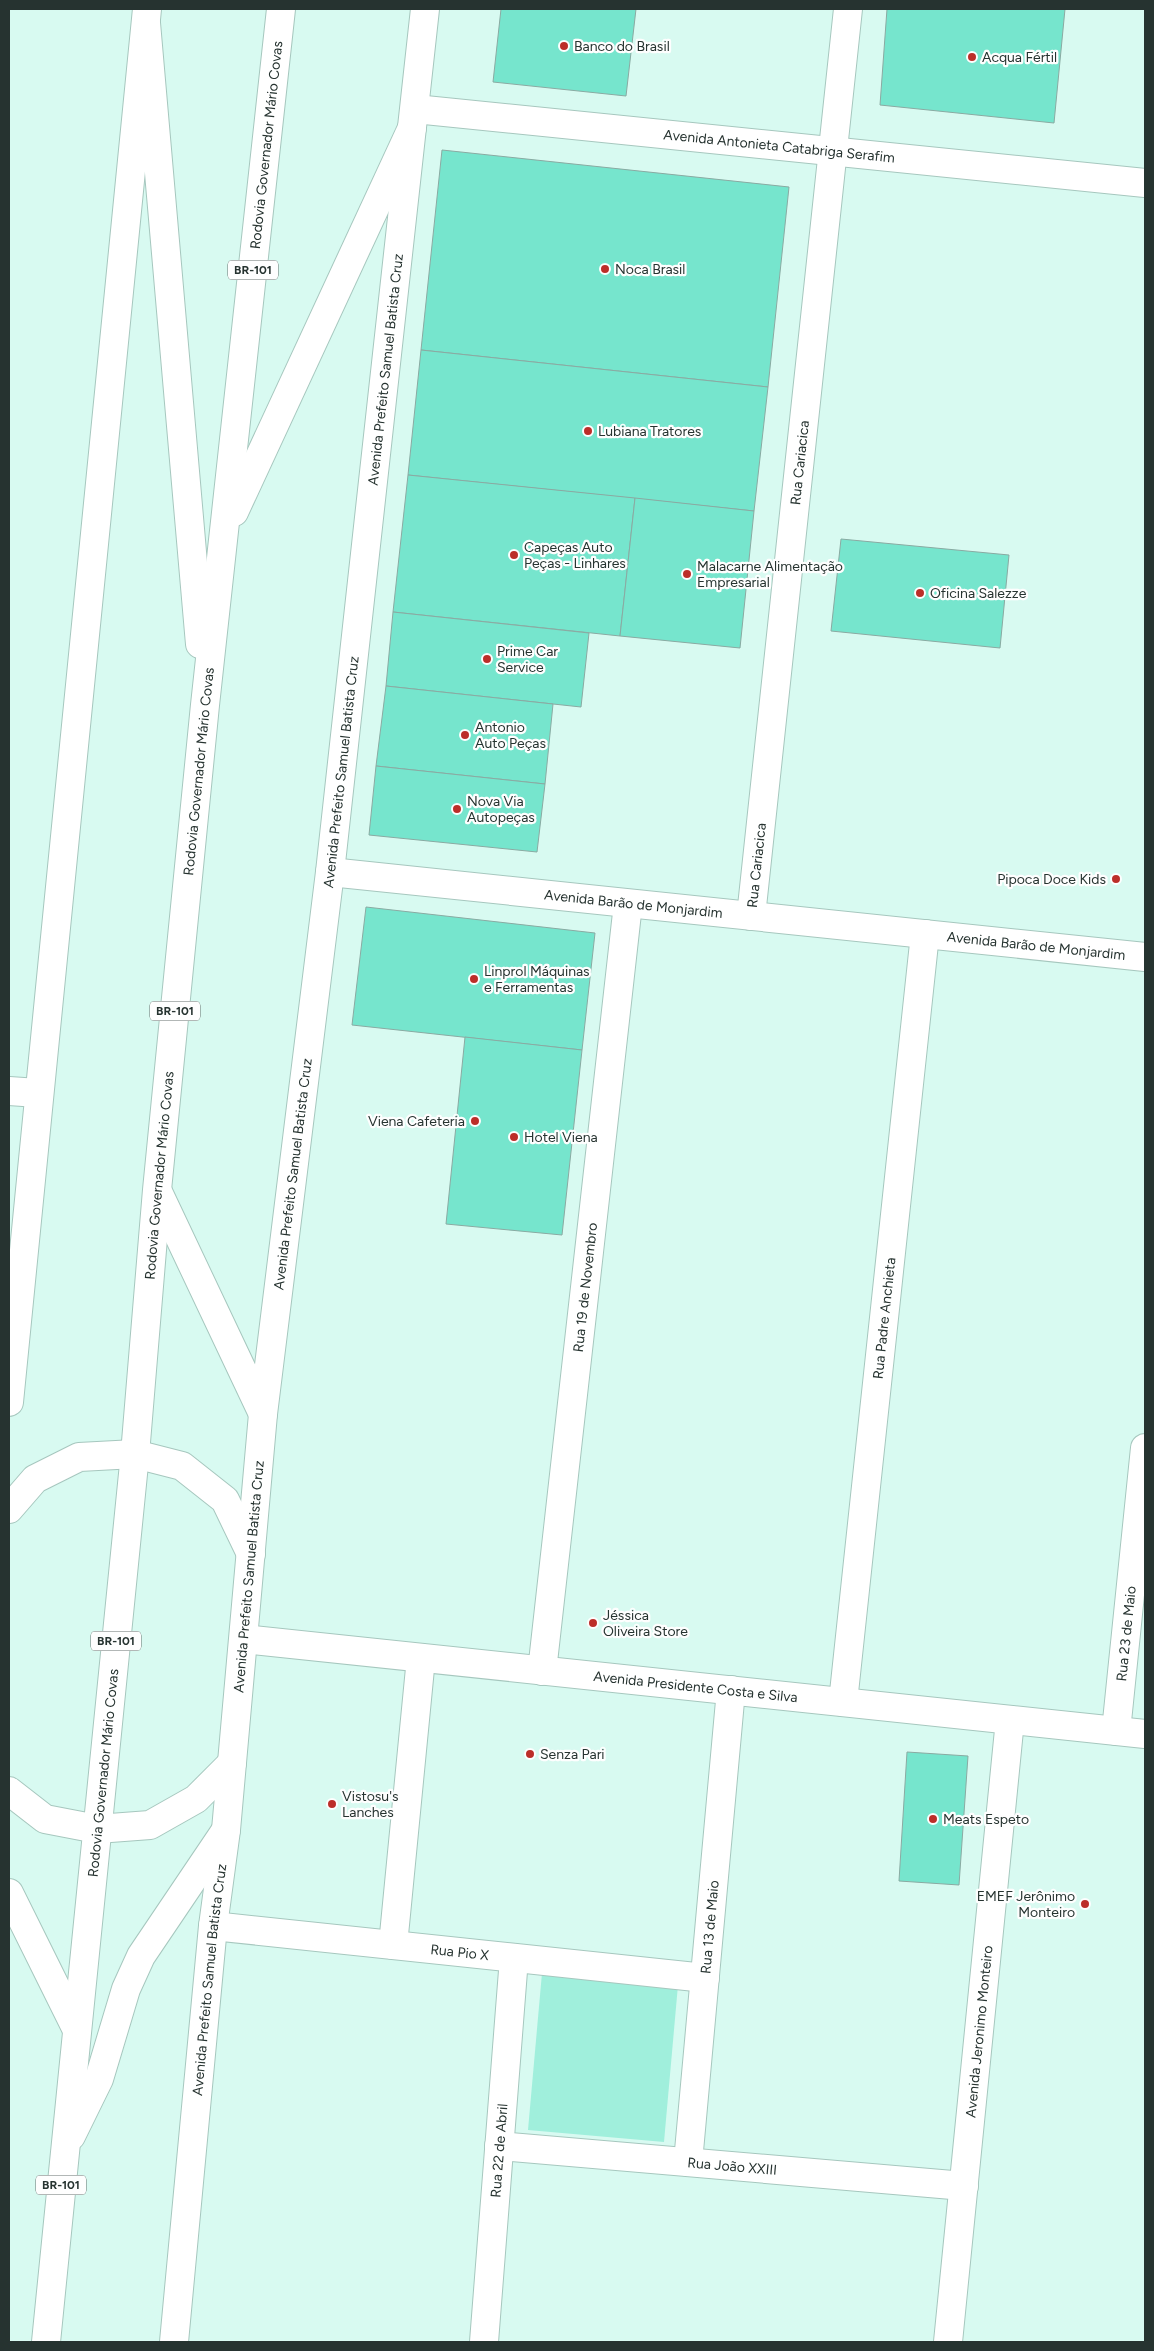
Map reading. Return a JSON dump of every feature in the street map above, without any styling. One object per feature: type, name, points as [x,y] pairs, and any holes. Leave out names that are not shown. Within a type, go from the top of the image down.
[{"type":"main road","name":"Rodovia Governador Mário Covas","points":[[46,2342],[135,1454],[157,1190],[205,704],[281,9]]},
{"type":"main road","name":"Avenida Prefeito Samuel Batista Cruz","points":[[174,2342],[213,1926],[226,1830],[264,1414],[330,872],[425,9]]},
{"type":"main road","name":"Rua Cariacica","points":[[751,916],[848,9]]},
{"type":"main road","points":[[146,16],[205,704]]},
{"type":"main road","points":[[9,1402],[38,1093],[146,16]]},
{"type":"main road","points":[[225,532],[413,119]]},
{"type":"main road","name":"Avenida Antonieta Catabriga Serafim","points":[[413,119],[833,151],[1145,183]]},
{"type":"main road","name":"Avenida Barão de Monjardim","points":[[330,872],[1145,957]]},
{"type":"main road","name":"Rua 19 de Novembro","points":[[542,1670],[628,904]]},
{"type":"main road","name":"Rua Padre Anchieta","points":[[843,1702],[925,934]]},
{"type":"main road","points":[[9,1091],[38,1093]]},
{"type":"main road","points":[[157,1190],[264,1414]]},
{"type":"main road","name":"Rua 23 de Maio","points":[[1116,1731],[1145,1448]]},
{"type":"main road","points":[[9,1509],[35,1479],[79,1457],[135,1454],[182,1466],[225,1500],[251,1554]]},
{"type":"main road","name":"Avenida Presidente Costa e Silva","points":[[244,1639],[1145,1734]]},
{"type":"main road","points":[[393,1945],[421,1658]]},
{"type":"main road","name":"Rua 13 de Maio","points":[[688,2162],[731,1690]]},
{"type":"main road","name":"Avenida Jeronimo Monteiro","points":[[948,2342],[1010,1720]]},
{"type":"main road","points":[[9,1792],[45,1819],[97,1829],[150,1825],[196,1798],[232,1763]]},
{"type":"main road","points":[[64,2151],[99,2079],[126,1989],[141,1956],[226,1830]]},
{"type":"main road","points":[[9,1893],[76,2028]]},
{"type":"main road","name":"Rua Pio X","points":[[213,1926],[704,1978]]},
{"type":"main road","name":"Rua 22 de Abril","points":[[484,2342],[514,1958]]},
{"type":"main road","name":"Rua João XXIII","points":[[499,2146],[964,2186]]},
{"type":"green space","points":[[542,1973],[678,1985],[664,2142],[528,2130]]},
{"type":"building","name":"Banco do Brasil","points":[[501,9],[636,9],[626,96],[493,82]]},
{"type":"building","name":"Acqua Fértil","points":[[887,9],[1065,9],[1054,123],[880,105]]},
{"type":"building","name":"Noca Brasil","points":[[442,150],[789,187],[768,387],[421,350]]},
{"type":"building","name":"Lubiana Tratores","points":[[421,350],[768,387],[754,511],[408,475]]},
{"type":"building","name":"Capeças Auto Peças - Linhares","points":[[408,475],[635,498],[620,636],[393,612]]},
{"type":"building","name":"Malacarne Alimentação Empresarial","points":[[635,498],[754,511],[740,648],[620,636]]},
{"type":"building","name":"Oficina Salezze","points":[[841,539],[1009,555],[1000,648],[831,631]]},
{"type":"building","name":"Prime Car Service","points":[[393,612],[589,633],[581,707],[386,686]]},
{"type":"building","name":"Antonio Auto Peças","points":[[386,686],[553,704],[545,784],[376,766]]},
{"type":"building","name":"Nova Via Autopeças","points":[[376,766],[545,784],[537,852],[369,835]]},
{"type":"building","name":"Linprol Máquinas e Ferramentas","points":[[366,907],[595,933],[582,1050],[352,1025]]},
{"type":"building","name":"Hotel Viena","points":[[465,1037],[582,1050],[562,1235],[446,1224]]},
{"type":"building","name":"Meats Espeto","points":[[907,1752],[968,1756],[959,1885],[899,1881]]},
{"type":"place","name":"Banco do Brasil","points":[[564,46]]},
{"type":"place","name":"Acqua Fértil","points":[[972,57]]},
{"type":"place","name":"Noca Brasil","points":[[605,269]]},
{"type":"place","name":"Lubiana Tratores","points":[[588,431]]},
{"type":"place","name":"Capeças Auto Peças - Linhares","points":[[514,555]]},
{"type":"place","name":"Malacarne Alimentação Empresarial","points":[[687,574]]},
{"type":"place","name":"Oficina Salezze","points":[[920,593]]},
{"type":"place","name":"Prime Car Service","points":[[487,659]]},
{"type":"place","name":"Antonio Auto Peças","points":[[465,735]]},
{"type":"place","name":"Nova Via Autopeças","points":[[457,809]]},
{"type":"place","name":"Pipoca Doce Kids","points":[[1116,879]]},
{"type":"place","name":"Linprol Máquinas e Ferramentas","points":[[474,979]]},
{"type":"place","name":"Viena Cafeteria","points":[[475,1121]]},
{"type":"place","name":"Hotel Viena","points":[[514,1137]]},
{"type":"place","name":"Jéssica Oliveira Store","points":[[593,1623]]},
{"type":"place","name":"Senza Pari","points":[[530,1754]]},
{"type":"place","name":"Vistosu's Lanches","points":[[332,1804]]},
{"type":"place","name":"Meats Espeto","points":[[933,1819]]},
{"type":"place","name":"EMEF Jerônimo Monteiro","points":[[1085,1904]]}]
